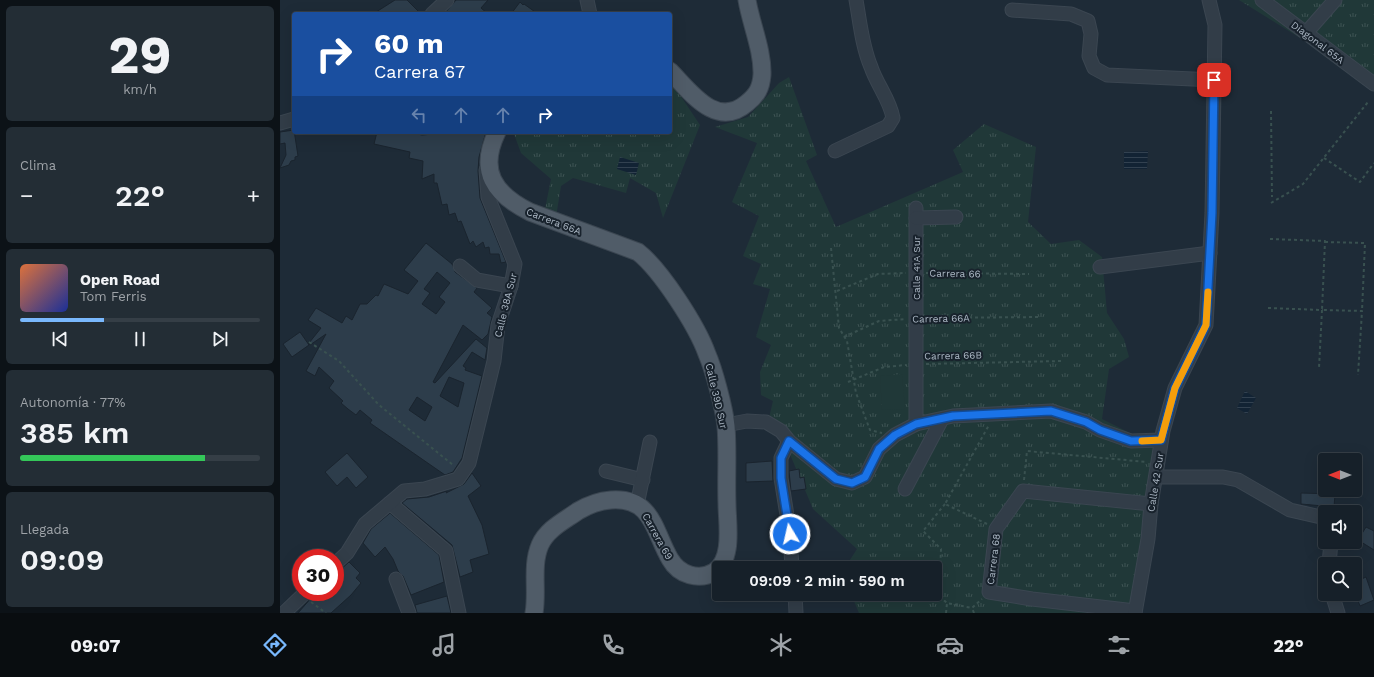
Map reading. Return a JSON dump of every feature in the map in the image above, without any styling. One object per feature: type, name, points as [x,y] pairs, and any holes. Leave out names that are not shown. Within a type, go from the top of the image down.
[{"type":"main road","points":[[672,73],[691,94],[709,109],[719,112],[733,111],[746,105],[759,92],[762,74],[757,42],[747,0]]},
{"type":"main road","name":"Calle 38A Sur","points":[[488,158],[492,142],[496,134]]},
{"type":"main road","name":"Carrera 66A","points":[[488,158],[493,182],[512,204],[530,212],[625,246],[645,258]]},
{"type":"main road","name":"Calle 39D Sur","points":[[645,258],[669,288],[692,324],[707,354],[726,425],[728,533],[726,556],[723,561]]},
{"type":"main road","name":"Carrera 69","points":[[534,613],[536,601],[536,562],[540,545],[549,531],[583,508],[601,501],[628,501],[637,504],[651,519],[670,560],[679,570],[691,576],[698,577],[712,572]]},
{"type":"street","points":[[434,12],[447,0]]},
{"type":"street","points":[[587,0],[590,12]]},
{"type":"street","points":[[835,151],[888,126],[893,118],[892,108],[871,68],[865,48],[856,0]]},
{"type":"street","name":"Diagonal 65A","points":[[1262,0],[1374,84]]},
{"type":"street","points":[[1306,33],[1335,0]]},
{"type":"street","name":"Calle 42 Sur","points":[[1135,612],[1148,538],[1151,504],[1161,440],[1175,388],[1206,325],[1210,253],[1215,25],[1211,1]]},
{"type":"street","points":[[1012,10],[1071,14],[1088,21],[1091,34],[1089,56],[1094,68],[1107,75],[1214,80]]},
{"type":"street","points":[[280,122],[292,119]]},
{"type":"street","name":"Calle 38A Sur","points":[[460,476],[469,463],[494,361],[498,325],[511,286],[515,264],[488,197],[486,167],[488,158]]},
{"type":"street","name":"Calle 41A Sur","points":[[916,424],[916,213],[956,217]]},
{"type":"street","points":[[1100,267],[1210,253]]},
{"type":"street","points":[[460,266],[477,280],[511,286]]},
{"type":"street","points":[[726,425],[747,421],[766,422],[781,432],[789,441],[836,479],[852,483],[865,477],[879,449],[895,435],[916,424],[953,416],[1051,411],[1086,422],[1100,430],[1131,441],[1161,440]]},
{"type":"street","points":[[906,489],[942,419]]},
{"type":"street","points":[[789,441],[781,458],[781,478],[790,534],[792,561]]},
{"type":"street","points":[[637,504],[650,442]]},
{"type":"street","points":[[606,471],[643,480]]},
{"type":"street","points":[[344,556],[365,524],[404,491],[425,489],[460,476]]},
{"type":"street","points":[[1156,477],[1223,477],[1238,480],[1290,510],[1318,516]]},
{"type":"street","points":[[1023,491],[1151,504]]},
{"type":"street","name":"Carrera 68","points":[[1023,491],[996,529],[989,592],[1135,612]]},
{"type":"street","points":[[390,502],[424,534],[446,551],[459,613]]},
{"type":"street","points":[[396,579],[409,613]]},
{"type":"street","points":[[284,613],[297,601]]},
{"type":"street","points":[[795,601],[796,613]]},
{"type":"street","points":[[1334,601],[1338,613]]},
{"type":"path","points":[[1271,203],[1303,184],[1368,102]]},
{"type":"path","points":[[1271,111],[1272,197]]},
{"type":"path","points":[[1324,158],[1360,182],[1374,164]]},
{"type":"path","points":[[1270,239],[1364,243],[1358,375]]},
{"type":"path","points":[[1319,368],[1325,242]]},
{"type":"path","points":[[831,248],[837,291],[839,328],[847,341],[854,381],[870,430],[895,435]]},
{"type":"path","name":"Carrera 66","points":[[837,291],[878,274],[916,272],[1029,274]]},
{"type":"path","points":[[1268,308],[1362,311]]},
{"type":"path","name":"Carrera 66A","points":[[844,337],[879,321],[916,318],[1041,317]]},
{"type":"path","points":[[309,342],[339,361],[379,405],[430,448],[460,476]]},
{"type":"path","name":"Carrera 66B","points":[[848,382],[854,381],[884,367],[916,364],[1061,361]]},
{"type":"path","points":[[972,608],[947,604],[939,596],[941,549],[923,531],[945,504],[996,414]]},
{"type":"path","points":[[1023,491],[1027,451],[1158,464]]},
{"type":"path","points":[[945,504],[996,529]]},
{"type":"path","points":[[972,608],[989,592]]},
{"type":"path","points":[[312,601],[326,613]]},
{"type":"path","points":[[946,613],[947,604]]},
{"type":"path","points":[[972,608],[974,613]]},
{"type":"green space","points":[[1239,0],[1374,0],[1374,84]]},
{"type":"green space","points":[[789,77],[817,155],[806,161],[836,227],[963,172],[953,150],[984,124],[1036,147],[1028,222],[1051,244],[1079,240],[1102,257],[1107,313],[1124,339],[1129,357],[1109,369],[1102,419],[1156,446],[1130,613],[859,613],[854,601],[942,601],[942,561],[849,561],[857,549],[813,509],[776,421],[769,418],[773,401],[761,395],[760,372],[771,345],[756,337],[770,289],[753,284],[761,264],[743,256],[759,216],[732,202],[757,143],[715,127],[748,117],[779,83]]},
{"type":"green space","points":[[672,83],[700,125],[663,218],[656,193],[630,178],[626,193],[573,178],[561,186],[556,217],[544,214],[551,179],[521,153],[514,134],[672,134]]},
{"type":"green space","points":[[902,374],[905,409],[882,410],[880,376]]},
{"type":"water","points":[[1148,151],[1147,169],[1124,169],[1124,152]]},
{"type":"water","points":[[620,157],[639,163],[636,175],[617,169]]},
{"type":"water","points":[[1245,391],[1256,398],[1247,414],[1237,408]]},
{"type":"building","points":[[395,0],[407,0],[419,12],[376,12]]},
{"type":"building","points":[[456,0],[488,0],[481,8],[486,12],[446,12]]},
{"type":"building","points":[[520,2],[535,12],[512,12]]},
{"type":"building","points":[[292,130],[292,134],[295,134],[298,156],[295,157],[295,160],[291,161],[289,165],[280,168],[286,155],[285,143],[280,144],[280,132]]},
{"type":"building","points":[[376,134],[485,134],[479,157],[478,171],[480,198],[506,262],[501,263],[499,254],[490,254],[489,247],[485,248],[483,242],[476,247],[473,241],[470,244],[461,221],[458,222],[455,213],[449,215],[447,204],[442,205],[437,183],[434,183],[434,174],[422,179],[423,161],[409,158],[410,152],[374,144]]},
{"type":"building","points":[[426,243],[452,264],[455,272],[477,288],[474,292],[492,308],[487,313],[492,317],[488,334],[482,340],[463,325],[433,382],[435,383],[476,339],[487,348],[485,360],[472,352],[463,366],[466,368],[465,370],[482,376],[462,458],[453,472],[445,475],[370,423],[372,420],[360,410],[356,415],[341,403],[343,401],[329,388],[334,381],[319,367],[315,376],[306,371],[326,334],[310,345],[309,343],[321,328],[308,320],[316,308],[342,323],[346,316],[352,320],[360,304],[367,304],[376,295],[378,296],[384,284],[408,294],[418,281],[404,270]],"holes":[[[437,272],[450,283],[439,297],[445,302],[436,314],[422,304],[430,293],[424,289]],[[449,377],[464,383],[458,407],[440,396]],[[417,397],[432,407],[425,421],[409,410]]]},
{"type":"building","points":[[300,332],[309,345],[292,357],[283,344]]},
{"type":"building","points":[[347,453],[368,477],[356,488],[347,477],[337,486],[325,472]]},
{"type":"building","points":[[772,461],[773,481],[746,482],[746,463]]},
{"type":"building","points":[[799,469],[800,478],[804,477],[806,489],[791,491],[789,471]]},
{"type":"building","points":[[472,473],[481,486],[468,496],[482,525],[489,554],[470,560],[473,572],[460,577],[452,545],[402,503],[407,499],[429,497],[447,491],[446,493],[464,484]]},
{"type":"building","points":[[1301,493],[1318,494],[1318,497],[1335,497],[1334,505],[1301,504]]},
{"type":"building","points":[[390,513],[439,555],[444,582],[411,595],[403,576],[398,571],[393,559],[385,547],[375,557],[363,543],[371,529]]},
{"type":"building","points":[[1366,527],[1374,531],[1374,550],[1362,542],[1362,534]]},
{"type":"building","points":[[349,562],[360,573],[356,578],[361,583],[351,595],[331,613],[298,613],[308,601],[344,601],[344,566]]},
{"type":"building","points":[[1366,577],[1374,600],[1360,606],[1358,601],[1362,601],[1362,579]]},
{"type":"building","points":[[447,596],[451,613],[417,613],[415,605]]},
{"type":"slow traffic","points":[[1142,441],[1161,440],[1175,388],[1206,325],[1208,292]]},
{"type":"route","points":[[790,534],[781,478],[781,458],[789,441],[836,479],[852,483],[865,477],[879,449],[895,435],[916,424],[953,416],[1051,411],[1086,422],[1100,430],[1131,441],[1161,440],[1175,388],[1206,325],[1212,213],[1214,80]]}]
